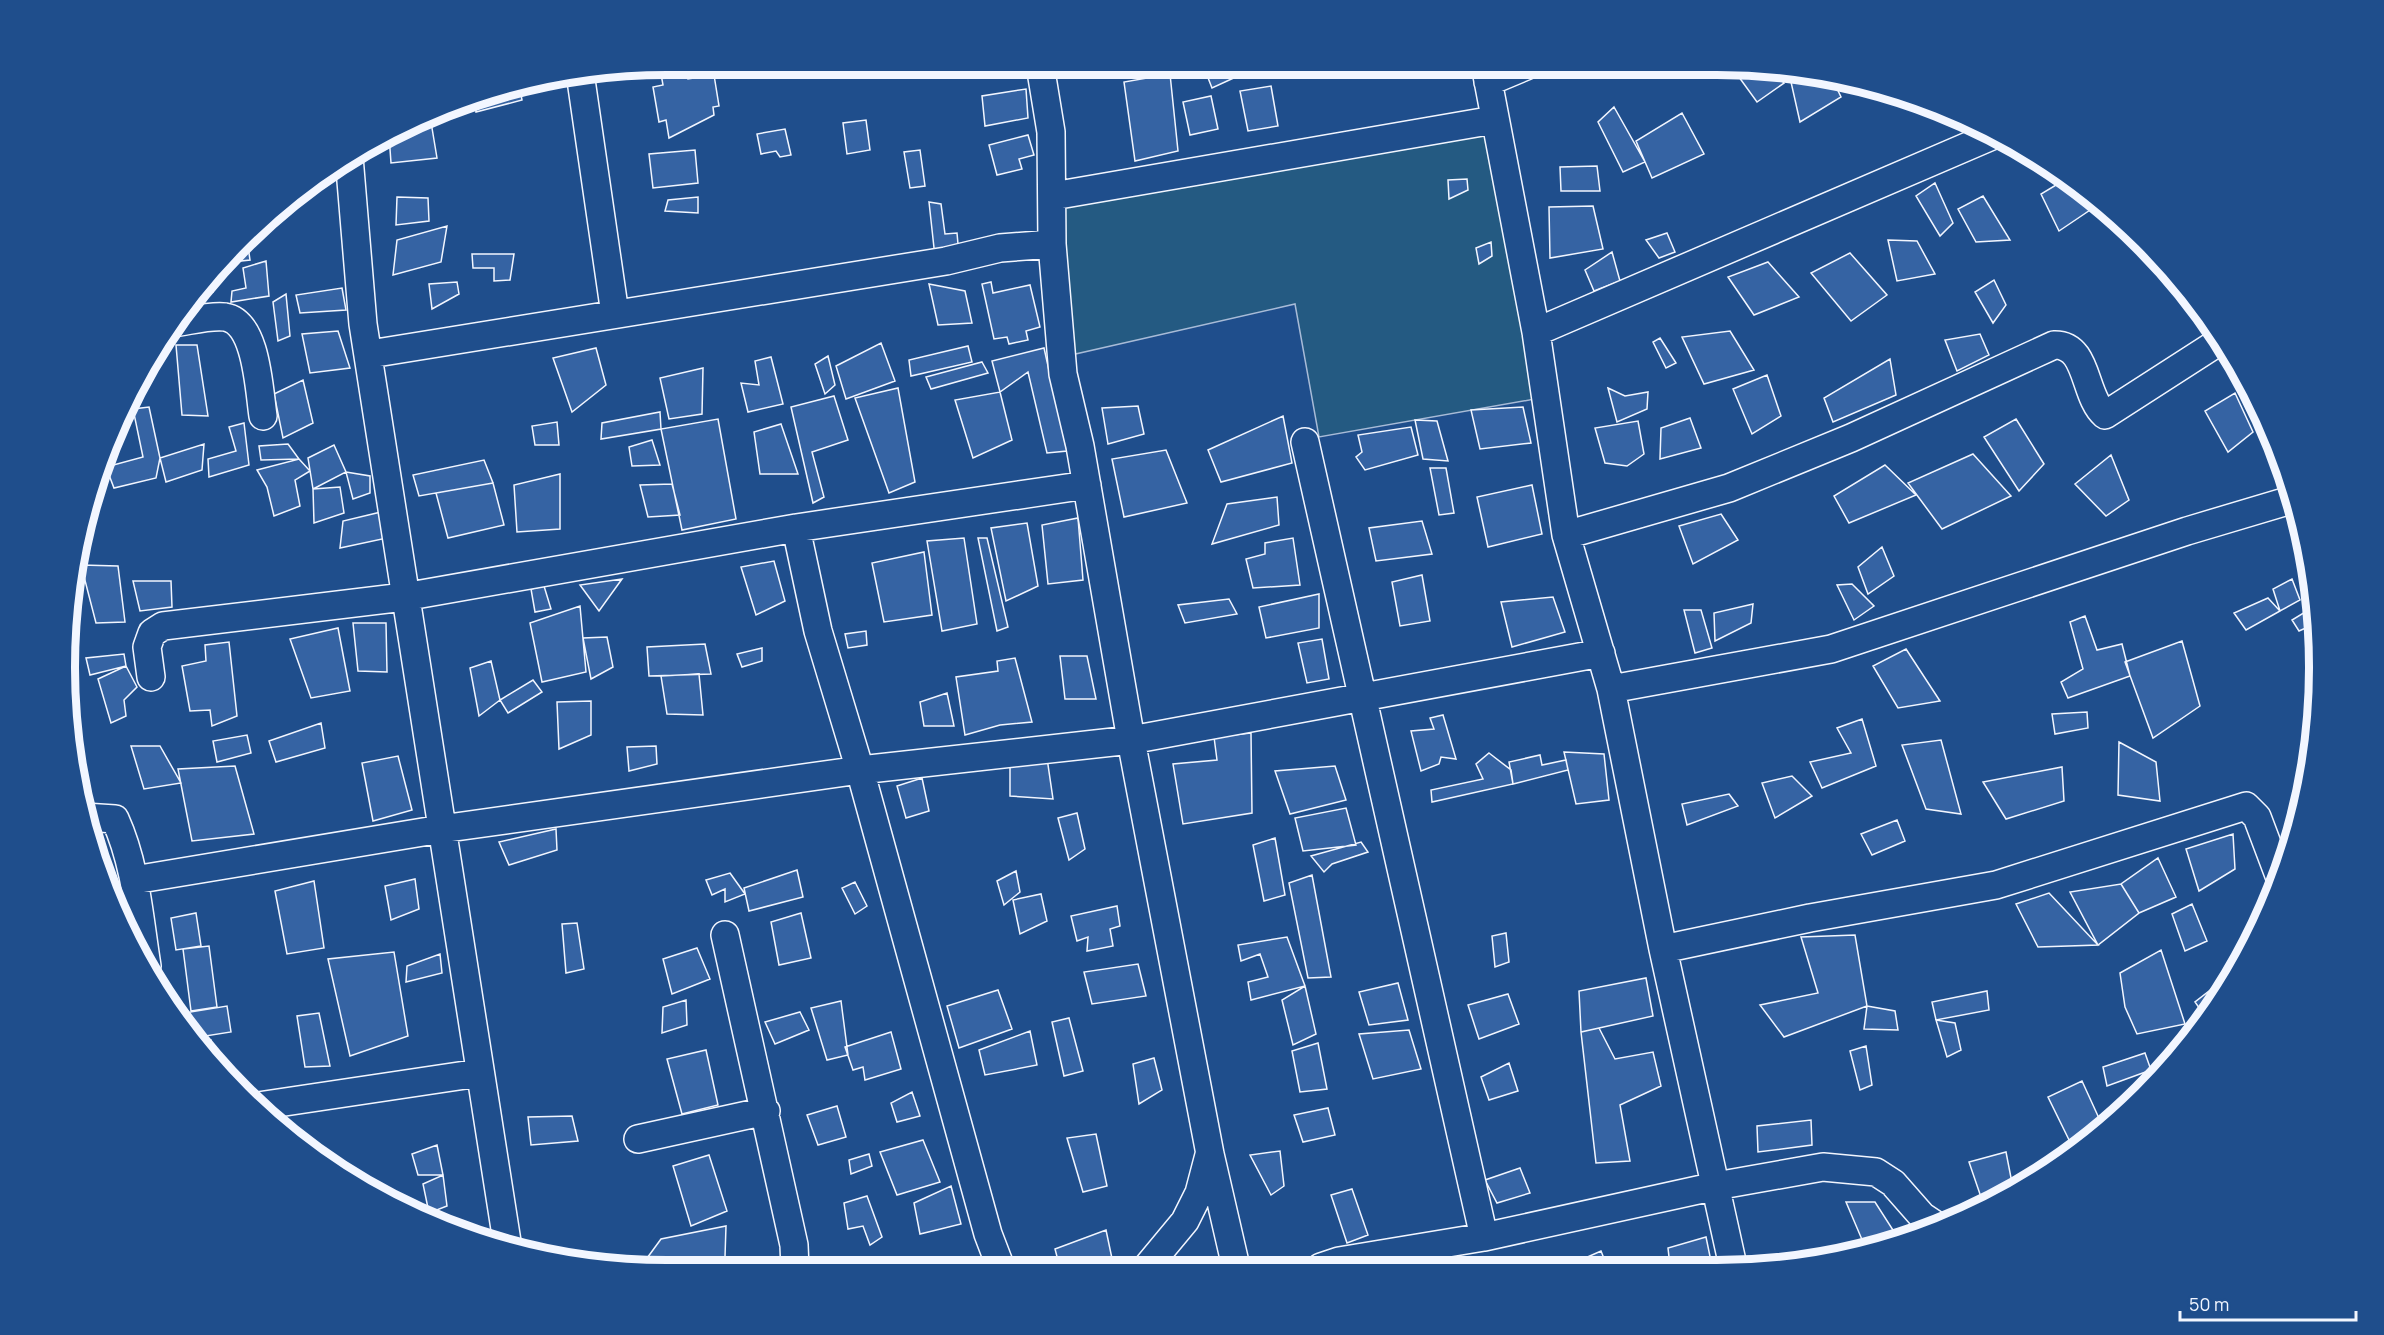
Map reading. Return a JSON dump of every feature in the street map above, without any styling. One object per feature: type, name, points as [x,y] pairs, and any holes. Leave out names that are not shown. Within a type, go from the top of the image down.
[{"type":"street","points":[[1042,75],[1051,132],[1052,244],[1063,374],[1087,485],[1131,740],[1210,1154],[1234,1260]]},
{"type":"street","points":[[1487,75],[1536,332],[1566,535],[1611,689],[1663,949],[1732,1260]]},
{"type":"street","points":[[581,81],[615,314]]},
{"type":"street","points":[[1053,196],[1494,120]]},
{"type":"street","points":[[1536,332],[1985,139]]},
{"type":"street","points":[[350,167],[363,324],[370,354],[404,597],[506,1238]]},
{"type":"street","points":[[370,354],[946,261],[1000,248],[1052,244]]},
{"type":"street","points":[[187,321],[225,317],[239,324],[249,338],[263,416]]},
{"type":"street","points":[[1566,535],[1729,488],[1851,438],[2054,345],[2065,345],[2074,350],[2095,405],[2105,415],[2214,345]]},
{"type":"street","points":[[1305,442],[1484,1237]]},
{"type":"street","points":[[151,677],[147,647],[152,633],[163,626],[404,597],[796,528],[1087,485]]},
{"type":"street","points":[[1611,689],[1831,649],[2187,531],[2285,502]]},
{"type":"street","points":[[796,528],[818,631],[860,770],[985,1223],[998,1260]]},
{"type":"street","points":[[134,880],[441,829],[860,770],[1131,740],[1601,653]]},
{"type":"street","points":[[1663,949],[1810,918],[1996,885],[2246,806],[2257,817],[2275,865]]},
{"type":"street","points":[[94,818],[115,819],[125,840],[144,945]]},
{"type":"street","points":[[725,935],[766,1111],[794,1245],[795,1260]]},
{"type":"street","points":[[268,1104],[479,1073]]},
{"type":"street","points":[[638,1139],[766,1111]]},
{"type":"street","points":[[1153,1260],[1185,1221],[1199,1193],[1210,1154]]},
{"type":"street","points":[[1361,1260],[1484,1237],[1716,1186],[1823,1167],[1876,1172],[1893,1183],[1928,1221]]},
{"type":"shaded area","points":[[1487,128],[1535,399],[1319,437],[1295,304],[1071,355],[1061,202]]},
{"type":"building","points":[[661,75],[688,75],[688,79],[714,75],[719,106],[713,107],[714,115],[669,138],[666,120],[659,122],[653,87],[663,85]]},
{"type":"building","points":[[1170,75],[1178,151],[1135,161],[1124,82]]},
{"type":"building","points":[[1207,75],[1238,75],[1238,76],[1212,88]]},
{"type":"building","points":[[1738,76],[1780,79],[1784,83],[1757,102]]},
{"type":"building","points":[[1794,80],[1836,87],[1841,97],[1800,122],[1791,82]]},
{"type":"building","points":[[1271,86],[1278,126],[1248,131],[1240,91]]},
{"type":"building","points":[[1026,89],[1028,118],[985,126],[982,96]]},
{"type":"building","points":[[521,93],[522,100],[476,112],[475,107]]},
{"type":"building","points":[[1211,96],[1218,129],[1190,135],[1183,102]]},
{"type":"building","points":[[1614,107],[1645,162],[1623,172],[1598,122]]},
{"type":"building","points":[[1682,113],[1704,154],[1652,178],[1636,141]]},
{"type":"building","points":[[866,120],[870,150],[847,154],[843,123]]},
{"type":"building","points":[[431,124],[437,158],[391,163],[390,144]]},
{"type":"building","points":[[785,129],[791,155],[780,157],[776,151],[761,154],[757,134]]},
{"type":"building","points":[[1028,135],[1034,155],[1019,159],[1022,169],[997,175],[989,145]]},
{"type":"building","points":[[695,150],[698,183],[653,188],[649,154]]},
{"type":"building","points":[[920,150],[925,186],[910,188],[904,152]]},
{"type":"building","points":[[1597,166],[1600,191],[1561,191],[1560,167]]},
{"type":"building","points":[[1467,179],[1468,190],[1449,199],[1448,180]]},
{"type":"building","points":[[1935,183],[1953,223],[1940,236],[1916,196]]},
{"type":"building","points":[[2058,184],[2091,209],[2059,231],[2041,194]]},
{"type":"building","points":[[1983,196],[2010,240],[1976,242],[1958,209]]},
{"type":"building","points":[[397,197],[428,198],[429,221],[396,225]]},
{"type":"building","points":[[698,197],[698,213],[665,211],[668,200]]},
{"type":"building","points":[[929,202],[941,204],[945,234],[957,233],[959,255],[935,257]]},
{"type":"building","points":[[1593,206],[1603,249],[1550,258],[1549,207]]},
{"type":"building","points":[[447,226],[441,262],[393,275],[397,240]]},
{"type":"building","points":[[1667,233],[1675,252],[1659,258],[1646,240]]},
{"type":"building","points":[[1888,240],[1917,241],[1935,274],[1897,281]]},
{"type":"building","points":[[1491,242],[1492,256],[1479,264],[1476,248]]},
{"type":"building","points":[[249,250],[250,260],[237,261]]},
{"type":"building","points":[[1612,252],[1620,281],[1594,291],[1585,270]]},
{"type":"building","points":[[1850,253],[1887,295],[1851,321],[1811,273]]},
{"type":"building","points":[[472,254],[514,254],[510,280],[494,281],[494,268],[473,268]]},
{"type":"building","points":[[266,261],[269,296],[231,302],[232,291],[246,288],[243,268]]},
{"type":"building","points":[[1768,262],[1799,297],[1754,315],[1728,277]]},
{"type":"building","points":[[1994,280],[2006,305],[1993,323],[1975,292]]},
{"type":"building","points":[[457,282],[459,294],[432,309],[429,284]]},
{"type":"building","points":[[991,282],[993,293],[1030,285],[1040,327],[1026,331],[1028,340],[1009,344],[1007,337],[994,339],[982,284]]},
{"type":"building","points":[[929,284],[965,291],[972,323],[938,325]]},
{"type":"building","points":[[342,288],[346,310],[300,313],[296,295]]},
{"type":"building","points":[[286,294],[290,336],[278,341],[273,302]]},
{"type":"building","points":[[338,331],[350,368],[310,373],[302,334]]},
{"type":"building","points":[[1730,331],[1754,370],[1704,384],[1682,337]]},
{"type":"building","points":[[1980,334],[1989,355],[1957,371],[1945,340]]},
{"type":"building","points":[[1660,338],[1676,363],[1666,368],[1653,342]]},
{"type":"building","points":[[881,343],[895,381],[846,399],[836,366]]},
{"type":"building","points":[[176,345],[197,345],[208,416],[182,415]]},
{"type":"building","points":[[968,346],[972,362],[911,376],[909,360]]},
{"type":"building","points":[[596,348],[606,385],[572,412],[553,358]]},
{"type":"building","points":[[1044,348],[1067,451],[1047,453],[1028,372],[1000,392],[992,361]]},
{"type":"building","points":[[828,356],[835,385],[825,394],[815,364]]},
{"type":"building","points":[[771,357],[783,404],[748,412],[741,383],[759,385],[755,361]]},
{"type":"building","points":[[1890,359],[1896,395],[1833,422],[1824,398]]},
{"type":"building","points":[[982,362],[988,373],[931,389],[926,377]]},
{"type":"building","points":[[703,368],[702,414],[669,419],[660,378]]},
{"type":"building","points":[[1767,375],[1781,416],[1752,434],[1733,389]]},
{"type":"building","points":[[303,380],[313,423],[283,438],[274,394]]},
{"type":"building","points":[[898,388],[915,482],[889,493],[855,398]]},
{"type":"building","points":[[1608,388],[1625,396],[1648,392],[1647,409],[1617,422]]},
{"type":"building","points":[[1000,392],[1012,440],[973,458],[955,400]]},
{"type":"building","points":[[2235,393],[2253,432],[2228,452],[2205,411]]},
{"type":"building","points":[[834,396],[848,440],[812,452],[824,497],[813,503],[791,407]]},
{"type":"building","points":[[1138,406],[1144,434],[1108,444],[1102,408]]},
{"type":"building","points":[[149,407],[160,458],[156,478],[114,488],[108,472],[110,466],[143,457],[134,409]]},
{"type":"building","points":[[1523,407],[1531,443],[1480,449],[1471,410]]},
{"type":"building","points":[[660,412],[661,429],[601,439],[602,423]]},
{"type":"building","points":[[1283,416],[1292,463],[1221,482],[1208,450]]},
{"type":"building","points":[[1690,418],[1701,448],[1660,459],[1661,428]]},
{"type":"building","points":[[718,419],[736,519],[682,530],[661,429]]},
{"type":"building","points":[[2016,419],[2044,464],[2019,491],[1984,437]]},
{"type":"building","points":[[1415,420],[1437,421],[1448,461],[1423,459]]},
{"type":"building","points":[[1638,421],[1644,454],[1627,466],[1605,463],[1595,428]]},
{"type":"building","points":[[557,422],[559,445],[535,445],[532,426]]},
{"type":"building","points":[[244,423],[249,465],[209,477],[208,459],[236,451],[229,427]]},
{"type":"building","points":[[781,424],[798,474],[760,474],[754,432]]},
{"type":"building","points":[[1411,427],[1418,455],[1365,470],[1356,457],[1362,452],[1358,435]]},
{"type":"building","points":[[652,440],[660,465],[632,466],[629,447]]},
{"type":"building","points":[[204,444],[202,470],[166,482],[160,458]]},
{"type":"building","points":[[288,444],[299,459],[261,460],[259,446]]},
{"type":"building","points":[[334,445],[346,472],[313,489],[308,458]]},
{"type":"building","points":[[1166,450],[1187,503],[1124,517],[1112,459]]},
{"type":"building","points":[[1973,454],[2011,496],[1942,529],[1908,483]]},
{"type":"building","points":[[2111,455],[2129,500],[2106,516],[2075,484]]},
{"type":"building","points":[[299,459],[310,471],[295,480],[300,506],[274,516],[267,487],[257,470]]},
{"type":"building","points":[[484,460],[493,483],[419,496],[413,475]]},
{"type":"building","points":[[1885,465],[1916,495],[1849,523],[1834,496]]},
{"type":"building","points":[[1430,468],[1446,468],[1454,513],[1439,515]]},
{"type":"building","points":[[346,472],[370,476],[370,493],[353,499]]},
{"type":"building","points":[[560,474],[560,529],[517,532],[514,485]]},
{"type":"building","points":[[493,483],[504,525],[448,538],[436,493]]},
{"type":"building","points":[[672,484],[680,515],[648,517],[640,485]]},
{"type":"building","points":[[1532,485],[1542,534],[1488,547],[1477,497]]},
{"type":"building","points":[[340,487],[344,513],[314,523],[313,489]]},
{"type":"building","points":[[1277,497],[1279,525],[1212,544],[1227,504]]},
{"type":"building","points":[[381,512],[387,538],[340,548],[343,521]]},
{"type":"building","points":[[1721,514],[1738,540],[1693,564],[1679,526]]},
{"type":"building","points":[[1078,518],[1083,580],[1048,584],[1042,525]]},
{"type":"building","points":[[1422,521],[1432,554],[1376,561],[1369,528]]},
{"type":"building","points":[[1027,523],[1038,586],[1006,601],[991,528]]},
{"type":"building","points":[[964,538],[977,624],[942,631],[927,541]]},
{"type":"building","points":[[978,538],[987,538],[1008,627],[997,631]]},
{"type":"building","points":[[1293,538],[1300,585],[1253,588],[1246,559],[1265,554],[1265,543]]},
{"type":"building","points":[[1882,547],[1894,576],[1868,594],[1858,567]]},
{"type":"building","points":[[924,552],[932,615],[884,622],[872,563]]},
{"type":"building","points":[[774,561],[785,601],[756,615],[741,567]]},
{"type":"building","points":[[84,565],[118,566],[125,622],[96,623],[83,572]]},
{"type":"building","points":[[1422,575],[1430,621],[1400,626],[1392,582]]},
{"type":"building","points":[[622,579],[599,611],[580,585]]},
{"type":"building","points":[[2292,579],[2300,600],[2280,611],[2273,589]]},
{"type":"building","points":[[133,581],[171,581],[172,607],[140,611]]},
{"type":"building","points":[[1852,584],[1874,606],[1854,620],[1837,585]]},
{"type":"building","points":[[544,586],[551,609],[535,612],[531,589]]},
{"type":"building","points":[[1319,594],[1319,628],[1266,638],[1259,607]]},
{"type":"building","points":[[1553,597],[1565,632],[1512,647],[1501,602]]},
{"type":"building","points":[[2268,598],[2280,611],[2246,630],[2234,613]]},
{"type":"building","points":[[1229,599],[1237,614],[1185,623],[1178,605]]},
{"type":"building","points":[[1753,604],[1751,623],[1715,641],[1714,613]]},
{"type":"building","points":[[580,606],[586,672],[542,682],[530,623]]},
{"type":"building","points":[[1684,610],[1701,610],[1712,648],[1695,653]]},
{"type":"building","points":[[2306,611],[2308,627],[2299,631],[2292,620]]},
{"type":"building","points":[[2085,616],[2097,650],[2122,644],[2130,676],[2068,698],[2061,682],[2083,669],[2070,622]]},
{"type":"building","points":[[353,623],[386,623],[387,672],[358,671]]},
{"type":"building","points":[[338,628],[350,691],[311,698],[290,639]]},
{"type":"building","points":[[866,631],[867,645],[848,648],[845,634]]},
{"type":"building","points":[[607,637],[613,667],[591,679],[583,638]]},
{"type":"building","points":[[1322,639],[1329,679],[1307,683],[1298,643]]},
{"type":"building","points":[[2182,641],[2200,706],[2153,738],[2125,662]]},
{"type":"building","points":[[229,642],[237,716],[212,726],[210,710],[190,711],[182,666],[206,661],[205,645]]},
{"type":"building","points":[[705,644],[711,674],[649,676],[647,647]]},
{"type":"building","points":[[762,648],[762,661],[742,667],[737,654]]},
{"type":"building","points":[[1906,649],[1940,701],[1898,708],[1873,666]]},
{"type":"building","points":[[124,654],[126,666],[90,675],[86,658]]},
{"type":"building","points":[[1060,656],[1087,656],[1096,699],[1065,699]]},
{"type":"building","points":[[1015,658],[1032,722],[1000,725],[965,735],[956,677],[998,671],[997,661]]},
{"type":"building","points":[[491,661],[500,700],[479,716],[470,668]]},
{"type":"building","points":[[126,666],[137,687],[124,700],[126,716],[111,723],[98,679]]},
{"type":"building","points":[[699,674],[703,715],[667,714],[661,676]]},
{"type":"building","points":[[533,680],[542,692],[508,713],[500,700]]},
{"type":"building","points":[[947,693],[954,726],[924,726],[920,702]]},
{"type":"building","points":[[591,701],[591,735],[559,749],[557,702]]},
{"type":"building","points":[[2087,712],[2088,728],[2055,734],[2052,714]]},
{"type":"building","points":[[1443,715],[1456,759],[1441,757],[1439,764],[1421,771],[1411,731],[1434,729],[1430,718]]},
{"type":"building","points":[[1862,719],[1876,766],[1822,788],[1810,762],[1851,753],[1837,728]]},
{"type":"building","points":[[321,723],[325,748],[276,762],[269,741]]},
{"type":"building","points":[[1251,733],[1252,813],[1183,824],[1173,764],[1217,760],[1214,737]]},
{"type":"building","points":[[247,735],[251,753],[217,762],[213,741]]},
{"type":"building","points":[[1941,740],[1961,814],[1926,809],[1902,745]]},
{"type":"building","points":[[2119,742],[2156,762],[2160,801],[2118,795]]},
{"type":"building","points":[[131,746],[160,746],[181,783],[144,789]]},
{"type":"building","points":[[656,746],[657,764],[629,771],[627,747]]},
{"type":"building","points":[[1564,752],[1604,754],[1609,800],[1576,804]]},
{"type":"building","points":[[1489,753],[1511,770],[1513,784],[1432,802],[1431,790],[1483,779],[1476,764]]},
{"type":"building","points":[[1540,755],[1542,765],[1566,760],[1568,770],[1513,784],[1509,762]]},
{"type":"building","points":[[398,756],[412,810],[373,821],[362,763]]},
{"type":"building","points":[[1047,758],[1053,799],[1010,796],[1010,762]]},
{"type":"building","points":[[235,766],[254,834],[192,841],[178,769]]},
{"type":"building","points":[[1335,766],[1346,800],[1290,814],[1275,771]]},
{"type":"building","points":[[2062,767],[2064,801],[2006,819],[1983,782]]},
{"type":"building","points":[[1792,776],[1812,796],[1775,818],[1762,783]]},
{"type":"building","points":[[922,778],[929,811],[906,818],[897,786]]},
{"type":"building","points":[[1729,794],[1738,806],[1687,825],[1682,804]]},
{"type":"building","points":[[1346,808],[1356,845],[1303,851],[1295,818]]},
{"type":"building","points":[[1077,813],[1085,849],[1069,860],[1058,818]]},
{"type":"building","points":[[1897,820],[1905,841],[1872,855],[1861,834]]},
{"type":"building","points":[[556,829],[557,850],[509,865],[499,842]]},
{"type":"building","points":[[2233,834],[2235,869],[2199,891],[2186,849]]},
{"type":"building","points":[[1275,838],[1285,895],[1264,901],[1253,845]]},
{"type":"building","points":[[1361,842],[1368,852],[1332,864],[1324,872],[1311,856]]},
{"type":"building","points":[[2158,858],[2176,897],[2139,913],[2121,884]]},
{"type":"building","points":[[797,870],[803,897],[749,911],[744,888]]},
{"type":"building","points":[[1016,871],[1020,892],[1004,905],[997,881]]},
{"type":"building","points":[[730,873],[745,894],[725,902],[725,889],[712,895],[706,880]]},
{"type":"building","points":[[1312,875],[1331,977],[1308,978],[1289,883]]},
{"type":"building","points":[[415,879],[419,909],[391,920],[385,886]]},
{"type":"building","points":[[314,881],[324,948],[287,954],[275,891]]},
{"type":"building","points":[[855,882],[867,906],[855,914],[842,888]]},
{"type":"building","points":[[2121,884],[2139,913],[2098,945],[2070,892]]},
{"type":"building","points":[[2049,893],[2098,945],[2038,947],[2016,904]]},
{"type":"building","points":[[1041,894],[1047,921],[1020,934],[1013,900]]},
{"type":"building","points":[[2192,904],[2207,941],[2185,951],[2172,914]]},
{"type":"building","points":[[1117,906],[1120,926],[1110,929],[1113,946],[1087,951],[1088,937],[1077,941],[1071,916]]},
{"type":"building","points":[[196,913],[201,946],[176,950],[171,918]]},
{"type":"building","points":[[801,913],[811,958],[779,965],[771,922]]},
{"type":"building","points":[[577,923],[584,969],[566,973],[562,924]]},
{"type":"building","points":[[1506,933],[1509,962],[1495,967],[1492,936]]},
{"type":"building","points":[[1855,935],[1867,1006],[1784,1037],[1760,1005],[1818,993],[1801,937]]},
{"type":"building","points":[[1287,937],[1305,986],[1251,1000],[1248,982],[1268,977],[1260,954],[1241,961],[1238,945]]},
{"type":"building","points":[[209,946],[217,1007],[191,1011],[183,949]]},
{"type":"building","points":[[697,948],[710,979],[672,994],[663,959]]},
{"type":"building","points":[[2161,950],[2185,1024],[2137,1034],[2125,1007],[2120,973]]},
{"type":"building","points":[[394,952],[408,1036],[350,1056],[328,959]]},
{"type":"building","points":[[440,954],[442,973],[406,982],[407,966]]},
{"type":"building","points":[[1138,964],[1146,996],[1092,1004],[1084,972]]},
{"type":"building","points":[[1646,978],[1653,1016],[1581,1032],[1579,991]]},
{"type":"building","points":[[1398,983],[1408,1020],[1369,1025],[1359,992]]},
{"type":"building","points":[[2216,985],[2200,1009],[2195,1002]]},
{"type":"building","points":[[1305,986],[1316,1034],[1293,1045],[1282,1000]]},
{"type":"building","points":[[998,990],[1012,1029],[959,1048],[947,1006]]},
{"type":"building","points":[[1987,991],[1989,1010],[1936,1020],[1932,1002]]},
{"type":"building","points":[[1508,994],[1519,1024],[1479,1039],[1468,1005]]},
{"type":"building","points":[[686,1000],[687,1025],[662,1033],[663,1007]]},
{"type":"building","points":[[841,1001],[848,1055],[827,1060],[811,1008]]},
{"type":"building","points":[[227,1006],[231,1032],[204,1036],[186,1013]]},
{"type":"building","points":[[1867,1006],[1895,1011],[1898,1030],[1864,1029]]},
{"type":"building","points":[[800,1012],[809,1030],[775,1044],[765,1022]]},
{"type":"building","points":[[319,1013],[330,1066],[305,1067],[297,1016]]},
{"type":"building","points":[[1069,1018],[1083,1071],[1064,1076],[1052,1022]]},
{"type":"building","points":[[1936,1020],[1955,1023],[1961,1050],[1947,1057]]},
{"type":"building","points":[[1599,1028],[1615,1059],[1653,1052],[1661,1086],[1620,1105],[1630,1161],[1596,1163],[1581,1032]]},
{"type":"building","points":[[1409,1030],[1421,1069],[1373,1079],[1359,1034]]},
{"type":"building","points":[[1030,1031],[1037,1065],[985,1075],[979,1050]]},
{"type":"building","points":[[891,1032],[901,1069],[865,1080],[863,1067],[853,1070],[845,1047]]},
{"type":"building","points":[[1318,1043],[1327,1089],[1300,1092],[1292,1051]]},
{"type":"building","points":[[1866,1046],[1872,1085],[1860,1090],[1850,1051]]},
{"type":"building","points":[[706,1050],[718,1105],[682,1114],[667,1059]]},
{"type":"building","points":[[2145,1053],[2151,1070],[2107,1086],[2103,1067]]},
{"type":"building","points":[[1154,1058],[1162,1090],[1139,1104],[1133,1064]]},
{"type":"building","points":[[1509,1063],[1518,1091],[1489,1100],[1481,1077]]},
{"type":"building","points":[[2082,1081],[2099,1119],[2070,1143],[2048,1097]]},
{"type":"building","points":[[912,1092],[920,1116],[897,1122],[891,1103]]},
{"type":"building","points":[[837,1106],[846,1137],[818,1145],[807,1115]]},
{"type":"building","points":[[1328,1108],[1335,1135],[1303,1142],[1294,1115]]},
{"type":"building","points":[[572,1116],[578,1141],[531,1145],[528,1117]]},
{"type":"building","points":[[1811,1120],[1812,1145],[1758,1152],[1757,1126]]},
{"type":"building","points":[[1096,1134],[1107,1186],[1083,1192],[1067,1138]]},
{"type":"building","points":[[923,1140],[940,1182],[897,1195],[880,1152]]},
{"type":"building","points":[[437,1145],[443,1175],[418,1175],[412,1154]]},
{"type":"building","points":[[1280,1151],[1284,1186],[1271,1195],[1250,1155]]},
{"type":"building","points":[[2006,1152],[2012,1182],[1981,1198],[1969,1162]]},
{"type":"building","points":[[869,1154],[872,1166],[851,1174],[849,1160]]},
{"type":"building","points":[[709,1155],[727,1211],[691,1226],[673,1166]]},
{"type":"building","points":[[1520,1168],[1530,1193],[1497,1203],[1485,1180]]},
{"type":"building","points":[[443,1175],[447,1206],[433,1211],[428,1209],[423,1184]]},
{"type":"building","points":[[951,1186],[961,1224],[920,1234],[914,1203]]},
{"type":"building","points":[[1352,1189],[1368,1235],[1347,1243],[1331,1195]]},
{"type":"building","points":[[867,1196],[882,1237],[870,1245],[863,1226],[848,1229],[844,1203]]},
{"type":"building","points":[[1846,1202],[1875,1202],[1895,1233],[1863,1242]]},
{"type":"building","points":[[726,1226],[725,1257],[709,1260],[646,1259],[661,1239]]},
{"type":"building","points":[[1106,1230],[1112,1260],[1058,1260],[1055,1249]]},
{"type":"building","points":[[1706,1237],[1711,1260],[1669,1260],[1668,1248]]},
{"type":"building","points":[[1601,1251],[1605,1260],[1581,1260]]}]
